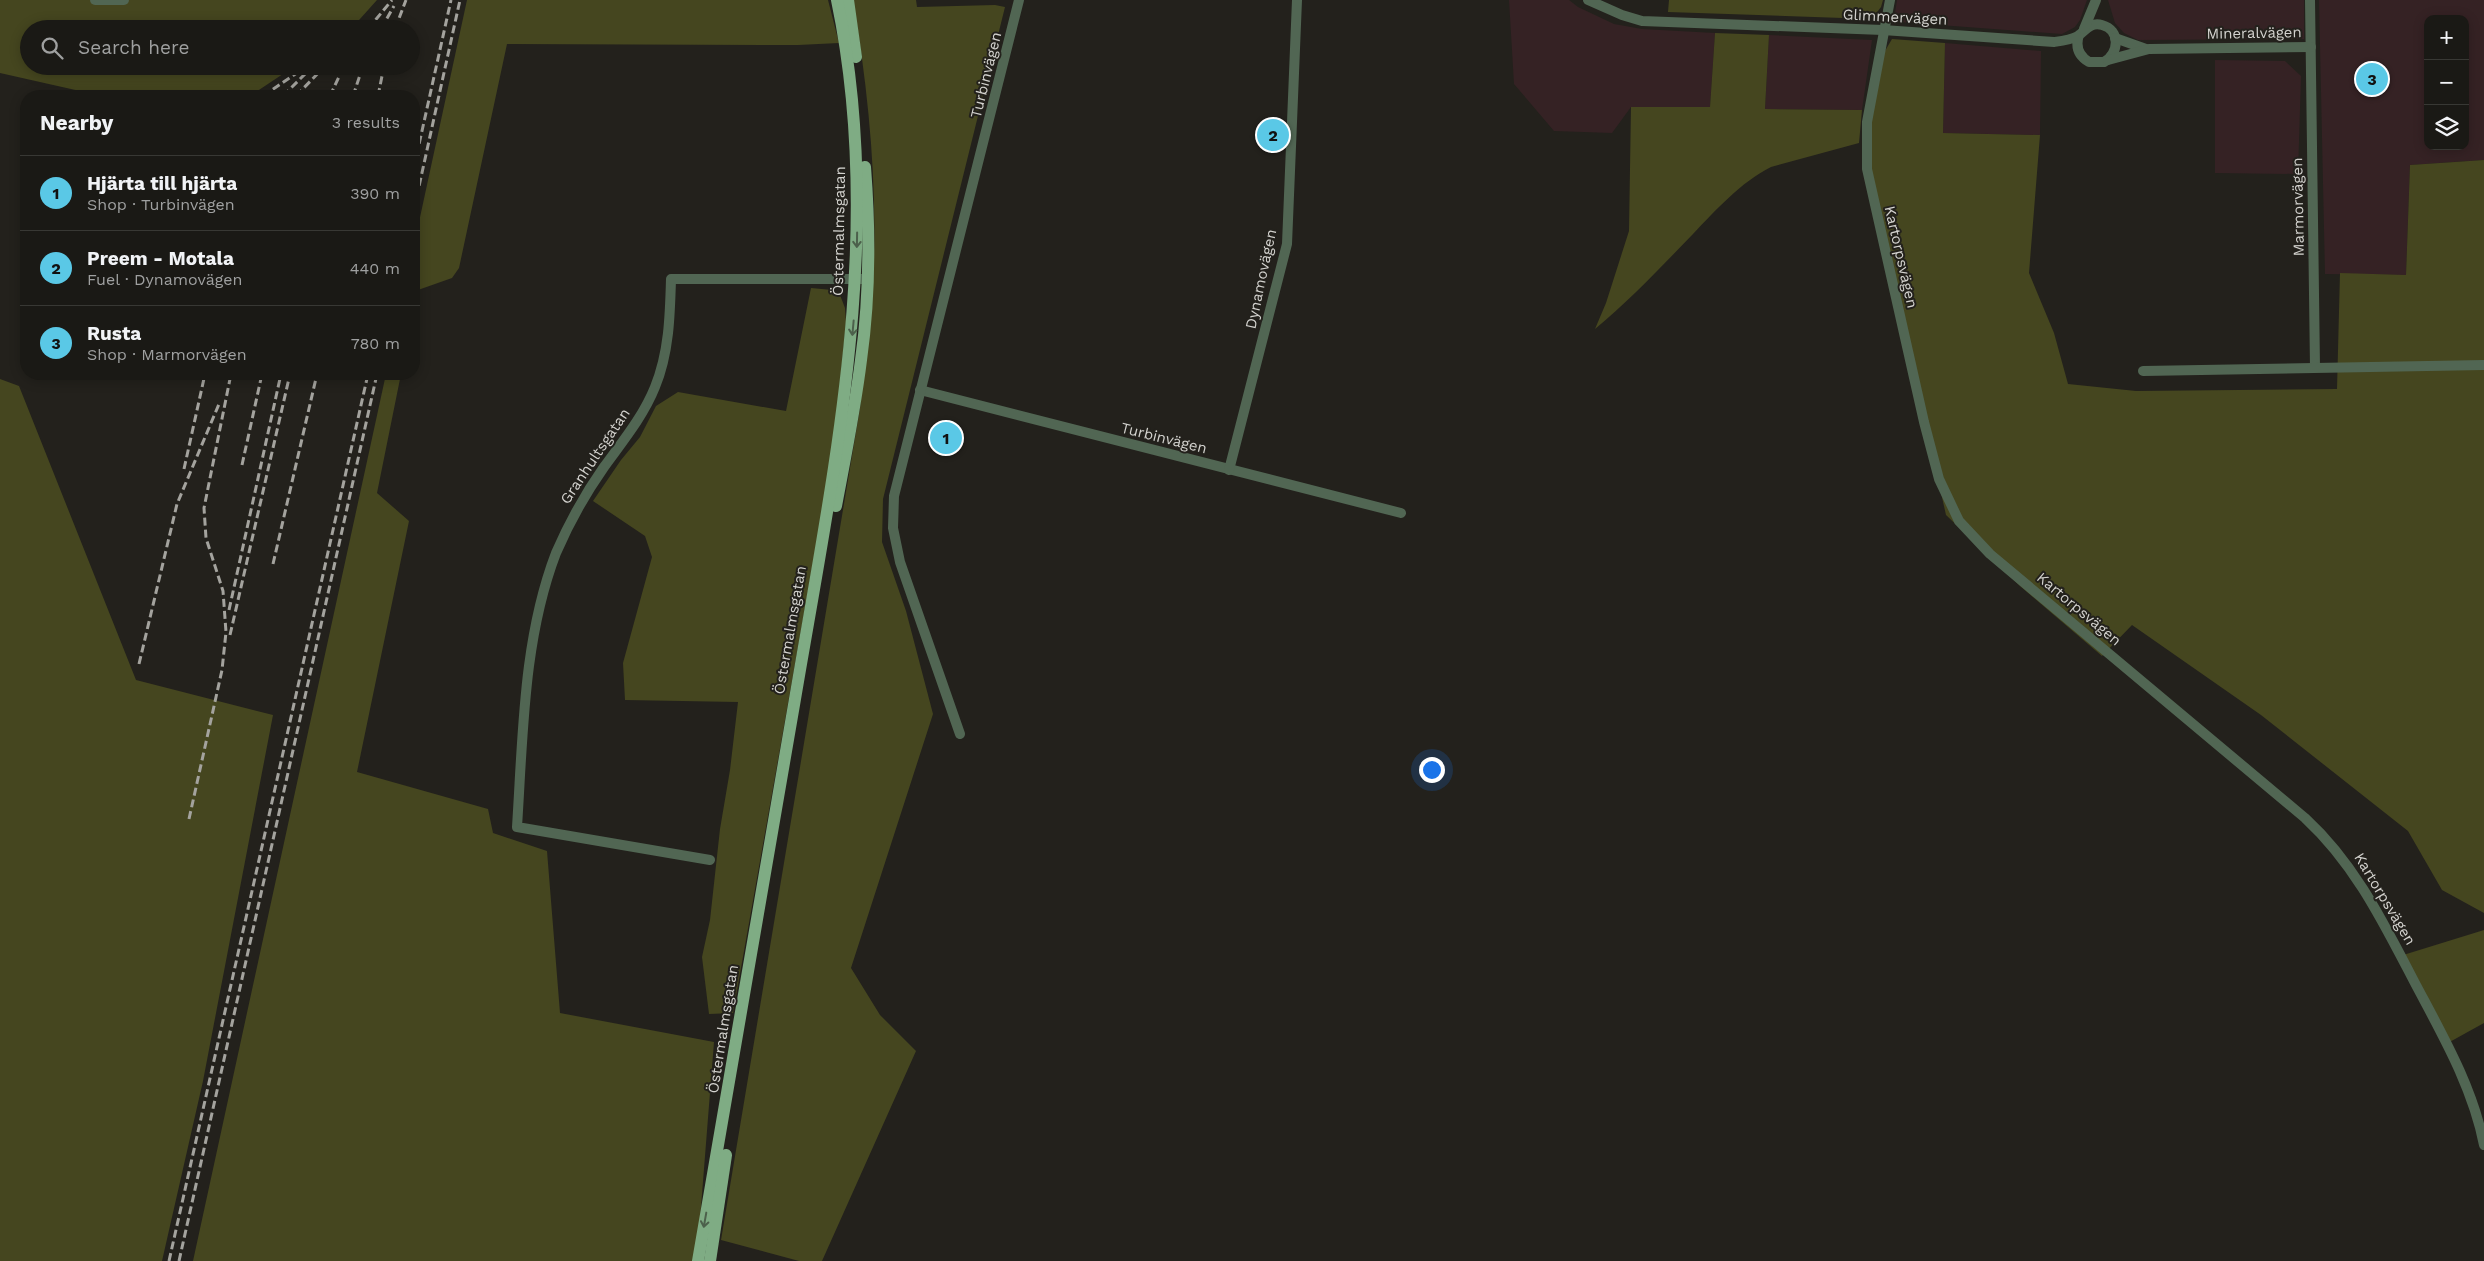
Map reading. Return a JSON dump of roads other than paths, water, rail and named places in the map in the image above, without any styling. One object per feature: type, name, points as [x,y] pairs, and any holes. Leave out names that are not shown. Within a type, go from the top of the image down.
[{"type":"main road","name":"Östermalmsgatan","points":[[698,1261],[726,1110],[839,434],[861,279],[857,150],[847,53],[837,0]]},
{"type":"main road","name":"Östermalmsgatan","points":[[710,1261],[734,1101],[861,360],[861,279],[865,166],[855,52],[848,0]]},
{"type":"street","points":[[96,0],[124,0]]},
{"type":"street","name":"Turbinvägen","points":[[960,734],[900,562],[893,528],[896,481],[1019,0]]},
{"type":"street","name":"Dynamovägen","points":[[1229,470],[1287,244],[1297,0]]},
{"type":"street","name":"Glimmervägen","points":[[1588,0],[1615,13],[1642,21],[1884,30],[2054,42],[2078,51],[2090,62],[2099,63],[2108,60]]},
{"type":"street","name":"Kartorpsvägen","points":[[1890,0],[1867,122],[1867,169],[1924,422],[1939,479],[1952,509],[1963,526],[1990,554],[2305,818],[2339,852],[2380,918],[2440,1030],[2464,1081],[2484,1145]]},
{"type":"street","name":"Mineralvägen","points":[[2108,60],[2149,49],[2311,47],[2310,0]]},
{"type":"street","points":[[2096,1],[2106,27],[2115,38],[2116,48],[2108,60]]},
{"type":"street","points":[[2078,51],[2077,43],[2096,1]]},
{"type":"street","name":"Glimmervägen","points":[[2054,42],[2096,24],[2106,27]]},
{"type":"street","name":"Mineralvägen","points":[[2115,38],[2149,49]]},
{"type":"street","name":"Marmorvägen","points":[[2311,47],[2315,367]]},
{"type":"street","name":"Granhultsgatan","points":[[710,860],[517,827],[526,696],[532,650],[543,594],[556,554],[575,512],[640,416],[654,388],[667,342],[671,279],[861,279]]},
{"type":"street","points":[[2143,371],[2484,365]]},
{"type":"street","name":"Turbinvägen","points":[[920,390],[1401,513]]},
{"type":"railway","points":[[375,20],[392,0]]},
{"type":"railway","points":[[398,20],[406,0]]},
{"type":"railway","points":[[420,140],[451,0]]},
{"type":"railway","points":[[420,182],[460,0]]},
{"type":"railway","points":[[386,20],[394,6]]},
{"type":"railway","points":[[272,90],[294,75]]},
{"type":"railway","points":[[289,90],[304,75]]},
{"type":"railway","points":[[302,90],[316,75]]},
{"type":"railway","points":[[333,90],[340,75]]},
{"type":"railway","points":[[355,90],[360,75]]},
{"type":"railway","points":[[379,90],[382,75]]},
{"type":"railway","points":[[184,469],[204,380]]},
{"type":"railway","points":[[189,819],[222,670],[226,632],[223,591],[206,538],[204,508],[230,380]]},
{"type":"railway","points":[[242,465],[261,380]]},
{"type":"railway","points":[[229,610],[280,380]]},
{"type":"railway","points":[[230,635],[289,380]]},
{"type":"railway","points":[[273,564],[316,380]]},
{"type":"railway","points":[[169,1261],[367,380]]},
{"type":"railway","points":[[179,1261],[376,380]]},
{"type":"railway","points":[[139,664],[177,504],[219,404]]},
{"type":"place","name":"Rusta","points":[[2372,79]]},
{"type":"place","name":"Preem - Motala","points":[[1273,135]]},
{"type":"place","name":"Hjärta till hjärta","points":[[946,438]]}]
